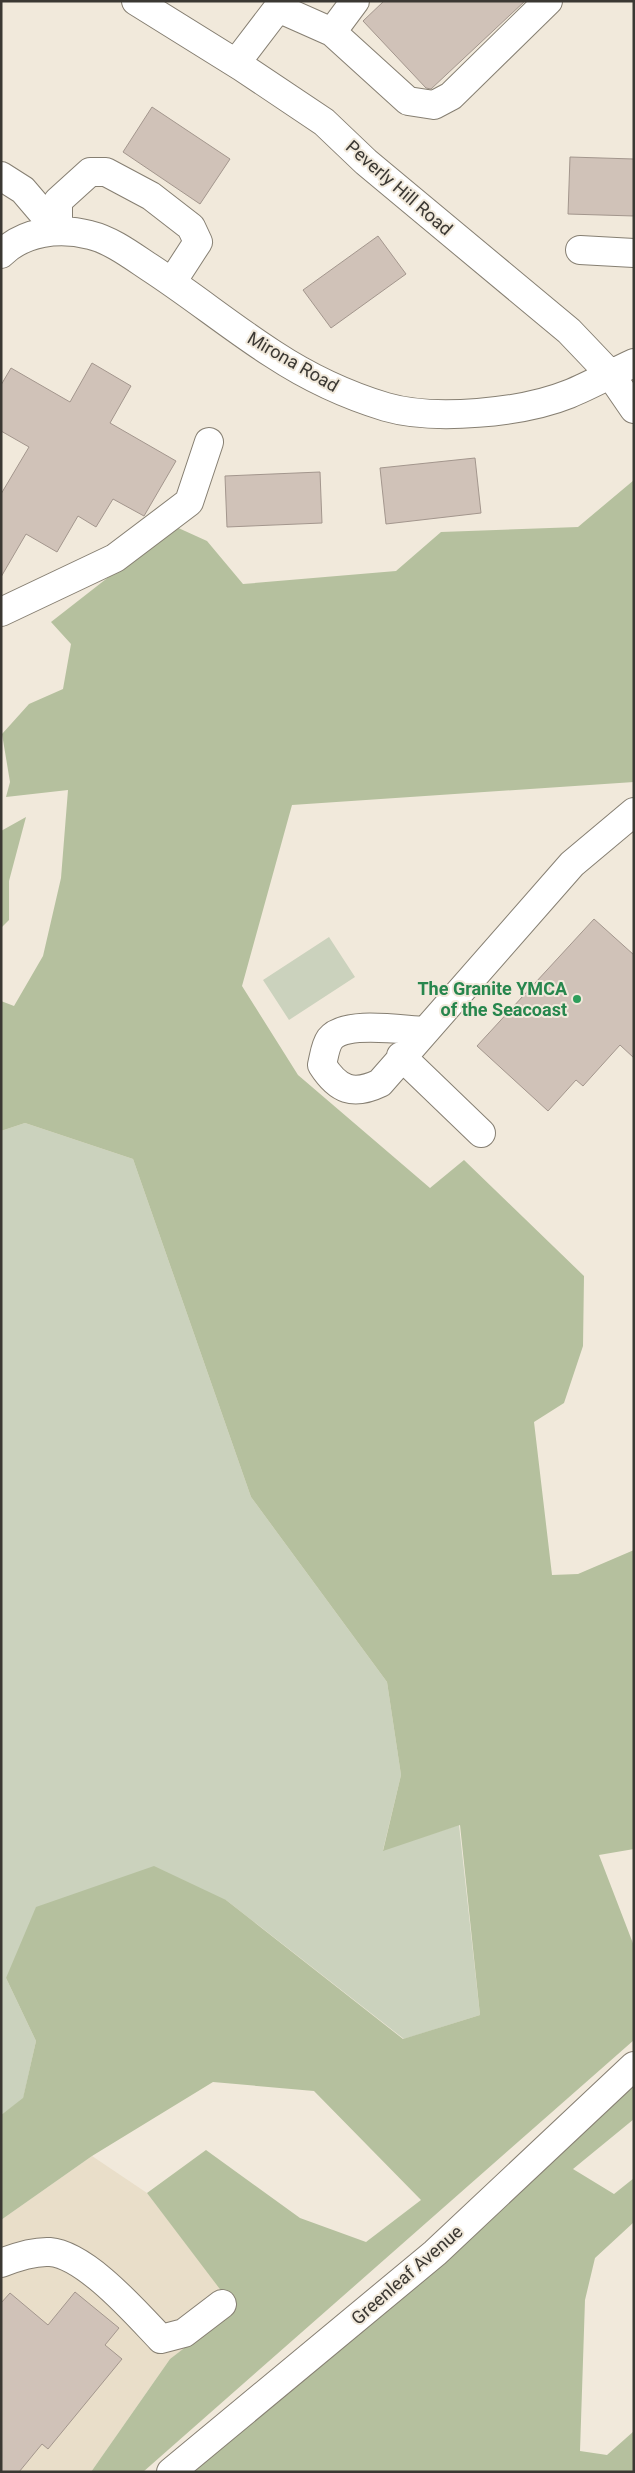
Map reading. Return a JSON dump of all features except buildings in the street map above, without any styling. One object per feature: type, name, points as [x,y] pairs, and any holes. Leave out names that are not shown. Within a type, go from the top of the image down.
[{"type":"street","name":"Peverly Hill Road","points":[[136,1],[236,63],[324,122],[366,162],[569,331],[622,368],[634,409]]},
{"type":"street","points":[[332,32],[355,1]]},
{"type":"street","points":[[236,63],[273,5],[332,32],[408,101],[434,105],[451,96],[548,1]]},
{"type":"street","points":[[58,230],[58,202],[90,172],[106,172],[151,196],[191,227],[198,242],[172,282]]},
{"type":"street","points":[[1,176],[24,190],[58,230]]},
{"type":"street","name":"Mirona Road","points":[[1,254],[30,236],[58,230],[90,235],[122,249],[273,354],[323,384],[387,407],[428,414],[486,412],[568,395],[622,368]]},
{"type":"street","points":[[580,250],[634,253]]},
{"type":"street","points":[[1,612],[116,558],[189,502],[209,442]]},
{"type":"street","points":[[424,1031],[354,1028],[340,1031],[329,1040],[322,1065],[333,1082],[349,1090],[366,1089],[380,1082],[572,864],[634,812]]},
{"type":"street","points":[[401,1056],[481,1133]]},
{"type":"street","name":"Greenleaf Avenue","points":[[171,2472],[435,2253],[634,2066]]},
{"type":"street","points":[[1,2263],[25,2254],[50,2252],[73,2258],[92,2272],[160,2339],[184,2333],[222,2304]]},
{"type":"shaded area","points":[[92,2156],[147,2193],[236,2309],[170,2359],[91,2472],[1,2472],[1,2220]]},
{"type":"green space","points":[[634,480],[634,782],[292,805],[242,986],[298,1075],[430,1188],[464,1160],[584,1276],[583,1346],[564,1403],[534,1422],[552,1575],[578,1574],[634,1550],[634,1849],[599,1855],[634,1946],[634,2040],[143,2472],[91,2472],[170,2359],[235,2309],[147,2193],[206,2150],[300,2218],[366,2242],[421,2200],[314,2091],[213,2082],[92,2156],[1,2220],[1,2115],[23,2098],[36,2041],[6,1978],[36,1907],[154,1866],[226,1900],[403,2039],[480,2015],[460,1825],[383,1851],[401,1775],[387,1682],[251,1497],[133,1159],[25,1123],[1,1131],[1,1001],[14,1006],[43,956],[61,878],[68,790],[6,797],[10,782],[2,734],[29,704],[63,689],[71,644],[51,622],[174,526],[207,541],[243,584],[396,571],[441,532],[578,527]]},
{"type":"green space","points":[[26,817],[9,881],[9,920],[1,928],[1,831]]},
{"type":"green space","points":[[329,937],[355,977],[289,1020],[263,980]]},
{"type":"green space","points":[[25,1123],[133,1159],[251,1497],[387,1682],[401,1775],[383,1850],[459,1825],[480,2015],[404,2039],[226,1900],[6,1978],[36,2041],[23,2099],[1,2115],[1,1131]]},
{"type":"green space","points":[[634,2081],[634,2119],[573,2169],[614,2194],[634,2178],[634,2222],[595,2258],[585,2300],[580,2451],[607,2455],[634,2431],[634,2472],[191,2472],[517,2196]]},
{"type":"place","name":"The Granite YMCA of the Seacoast","points":[[577,999]]}]
